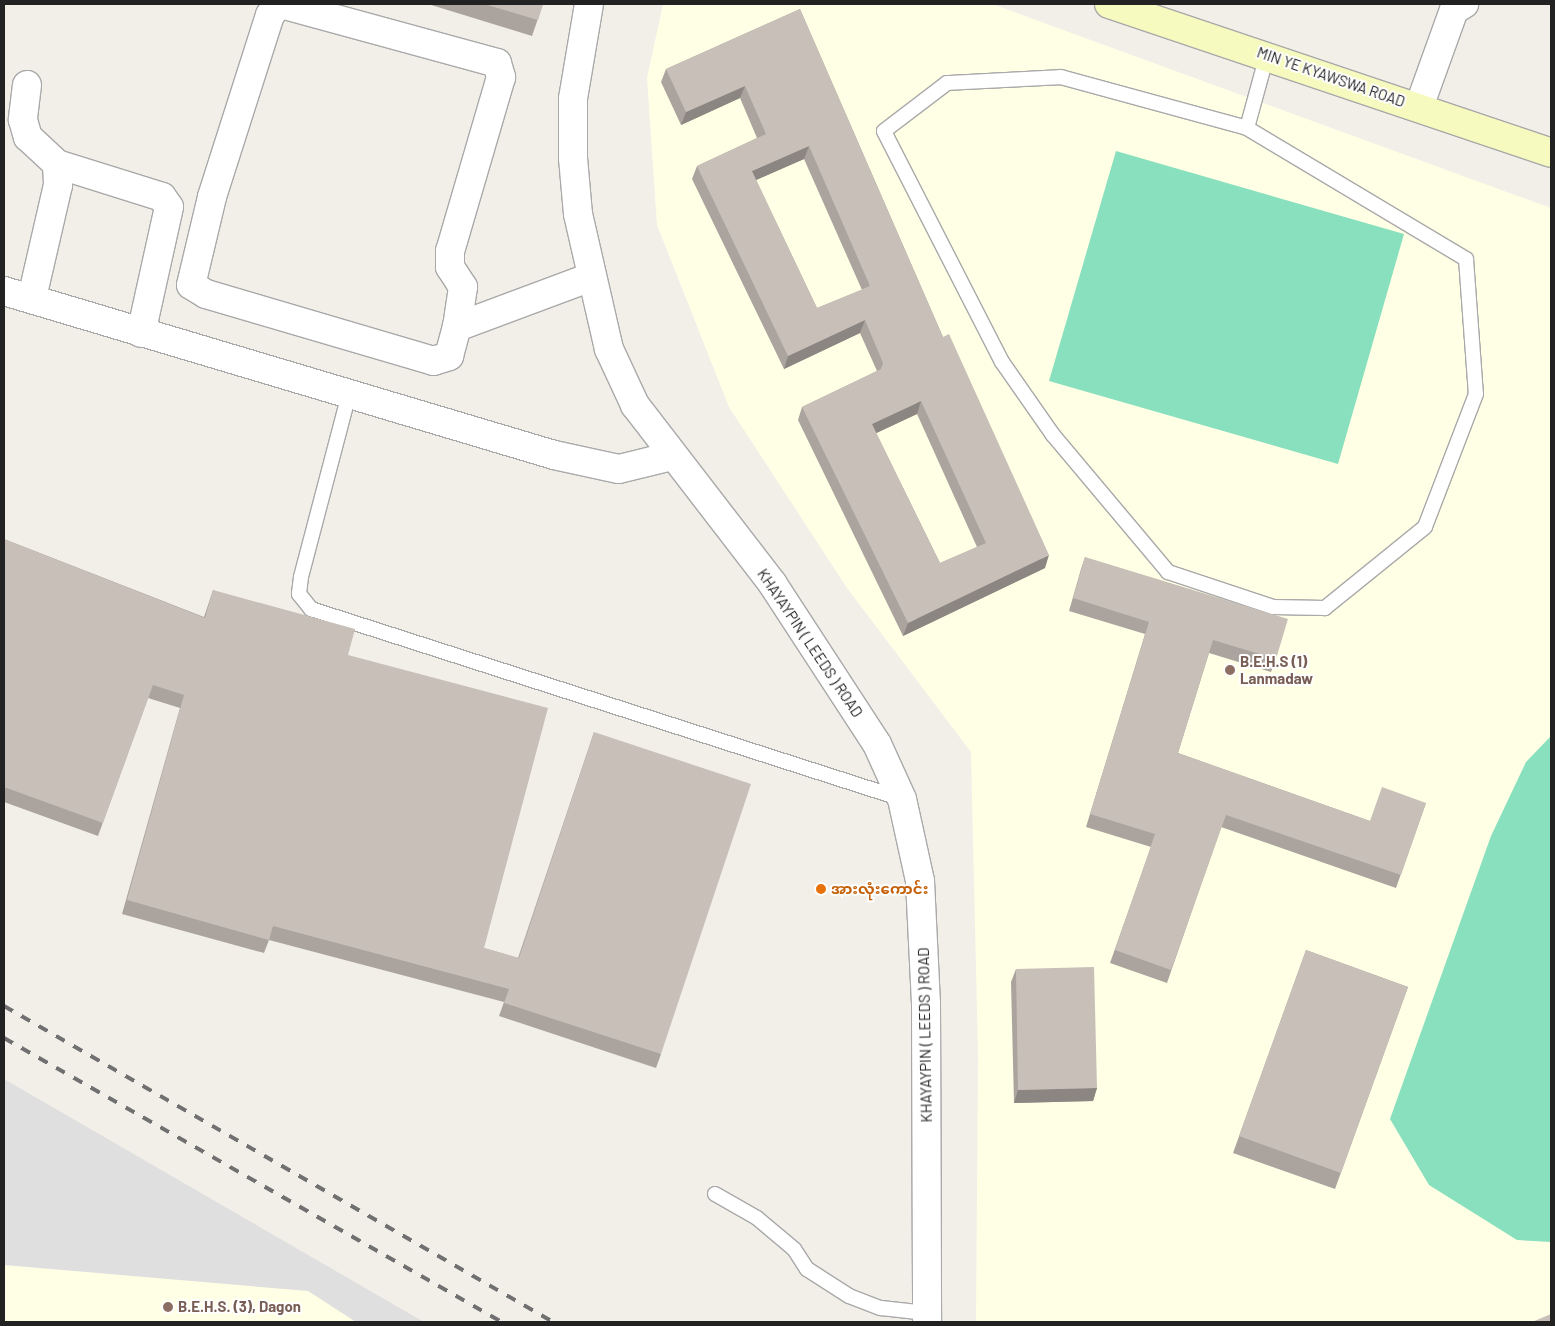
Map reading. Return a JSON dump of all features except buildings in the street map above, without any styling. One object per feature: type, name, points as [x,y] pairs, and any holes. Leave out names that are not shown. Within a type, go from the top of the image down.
[{"type":"main road","name":"MIN YE KYAWSWA ROAD","points":[[1109,4],[1267,55],[1551,153]]},
{"type":"street","points":[[280,4],[497,63],[501,77],[450,251],[450,267],[463,287],[456,328],[449,356],[433,361],[206,294],[191,285],[212,197],[270,15],[280,4]]},
{"type":"street","name":"KHAYAYPIN ( LEEDS ) ROAD","points":[[589,4],[573,99],[578,214],[591,277],[620,373],[635,404],[672,456],[772,583],[877,744],[902,799],[920,881],[926,1004],[927,1318]]},
{"type":"street","points":[[1419,107],[1454,10],[1464,4]]},
{"type":"street","points":[[27,85],[23,120],[28,137],[58,164],[162,197],[169,207],[141,333]]},
{"type":"street","points":[[32,298],[58,185],[58,164]]},
{"type":"street","points":[[456,328],[591,277]]},
{"type":"street","points":[[4,291],[554,455],[620,470],[672,456]]},
{"type":"lane","points":[[1246,128],[1267,55]]},
{"type":"lane","points":[[1061,77],[1246,128],[1466,259],[1476,394],[1425,527],[1325,608],[1273,607],[1168,572],[1053,435],[1002,362],[884,131],[947,83],[1061,77]]},
{"type":"lane","points":[[349,394],[301,577],[299,594],[311,609],[902,799]]},
{"type":"lane","points":[[715,1194],[757,1218],[794,1249],[807,1269],[849,1296],[881,1308],[927,1318]]},
{"type":"shaded area","name":"B.E.H.S (1) Lanmadaw","points":[[663,4],[992,4],[1551,208],[1551,1322],[976,1322],[978,1056],[971,752],[847,588],[729,407],[657,225],[647,78]]},
{"type":"shaded area","points":[[4,1079],[424,1322],[4,1322]]},
{"type":"shaded area","name":"B.E.H.S. (3), Dagon","points":[[4,1265],[308,1291],[356,1322],[4,1322]]},
{"type":"green space","points":[[1116,151],[1404,234],[1338,464],[1049,381]]},
{"type":"green space","points":[[1551,736],[1551,1242],[1517,1240],[1429,1185],[1390,1119],[1491,836],[1526,762]]},
{"type":"railway","points":[[4,1006],[553,1322]]},
{"type":"railway","points":[[4,1038],[502,1322]]},
{"type":"place","name":"B.E.H.S (1) Lanmadaw","points":[[1230,670]]},
{"type":"place","name":"အားလုံးကောင်း","points":[[821,889]]},
{"type":"place","name":"B.E.H.S. (3), Dagon","points":[[168,1307]]}]
